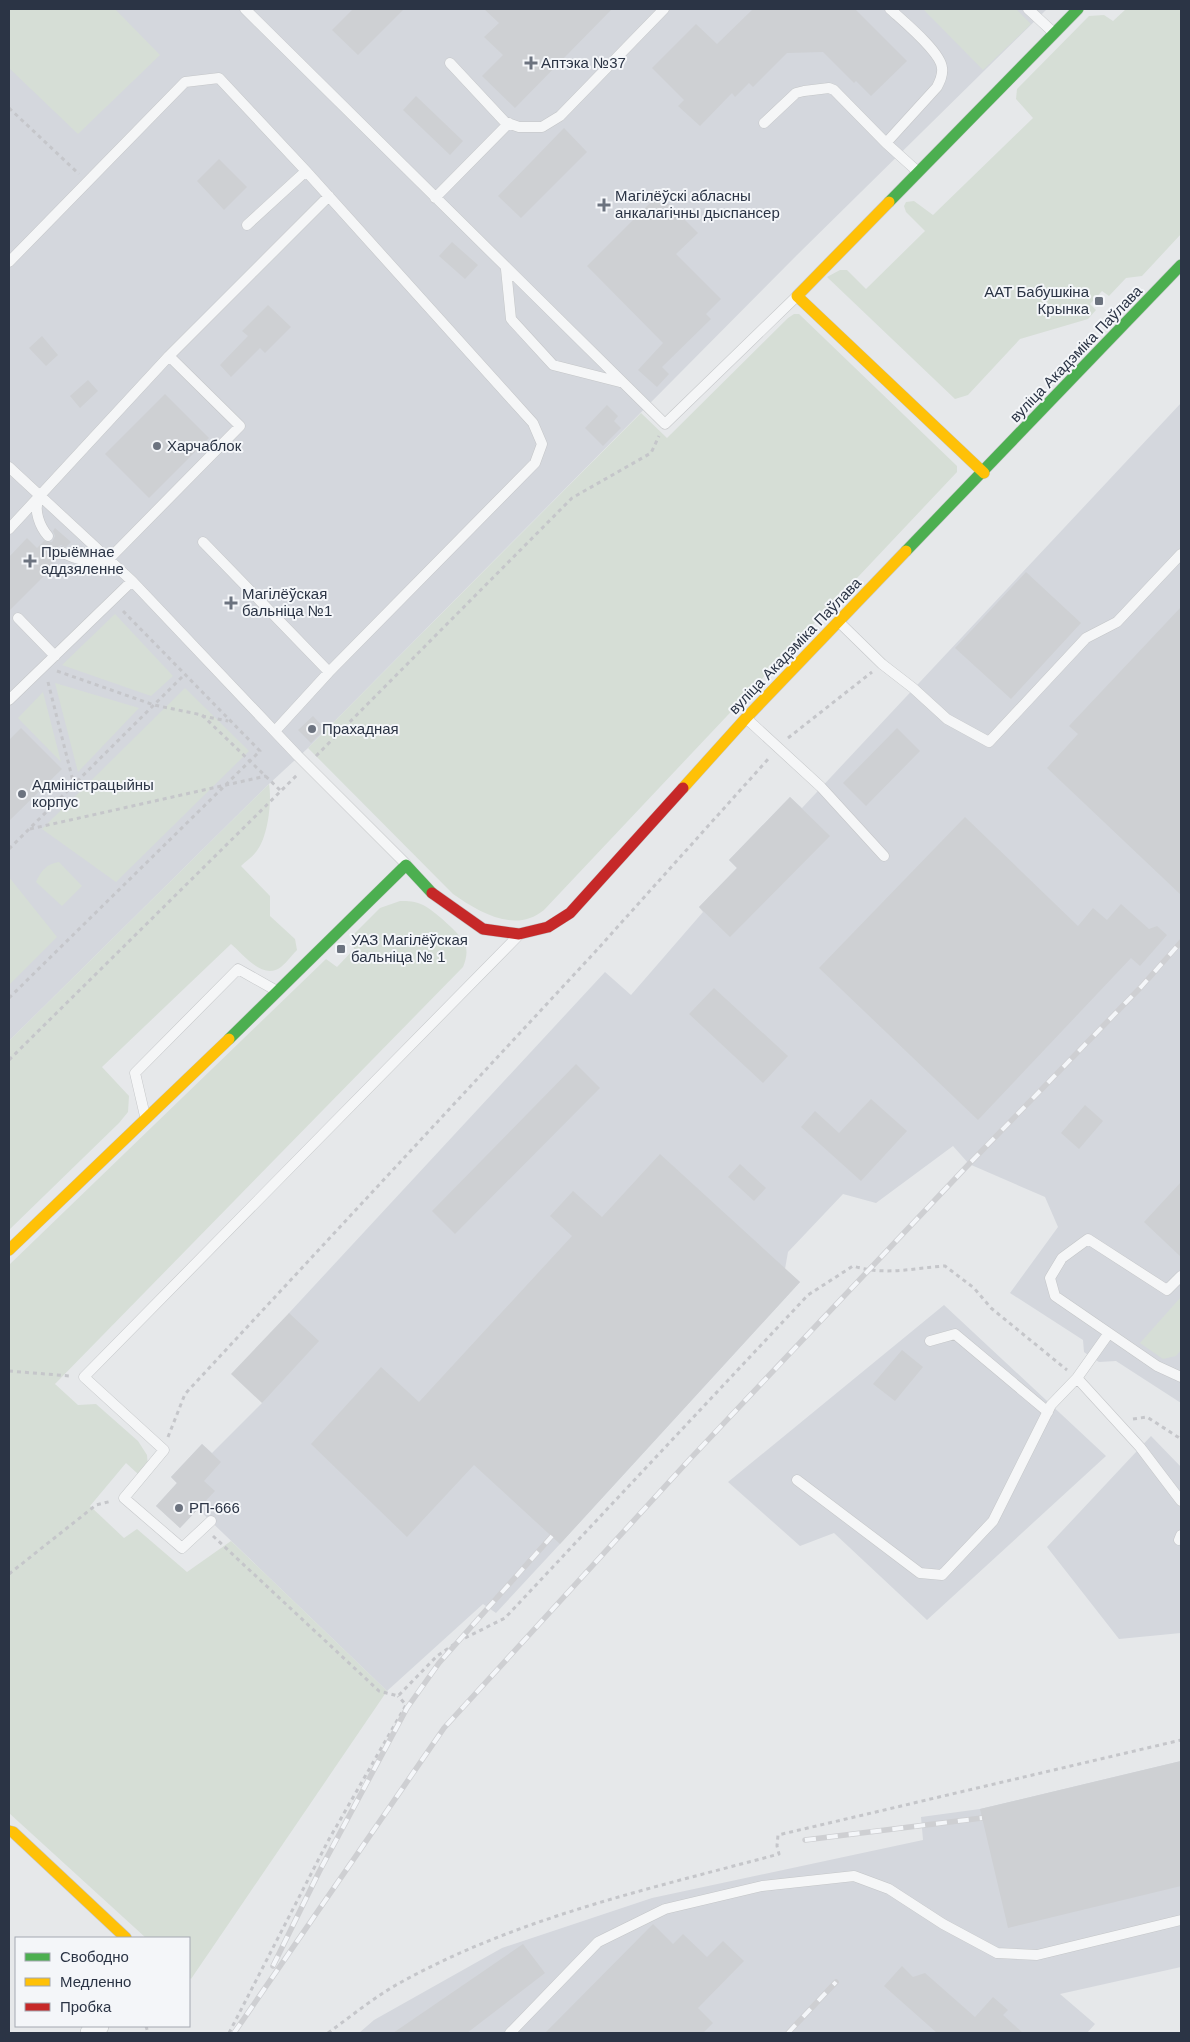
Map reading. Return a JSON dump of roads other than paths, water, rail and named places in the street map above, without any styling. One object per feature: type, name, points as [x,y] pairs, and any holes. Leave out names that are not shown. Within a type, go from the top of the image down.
[{"type":"main road","points":[[984,473],[797,296],[1078,9]]},
{"type":"main road","name":"вуліца Акадэміка Паўлава","points":[[406,865],[435,896],[483,929],[519,934],[548,927],[570,913],[746,718],[984,473],[1181,265]]},
{"type":"main road","points":[[9,1250],[278,992],[406,865]]},
{"type":"main road","points":[[9,1831],[13,1832],[125,1937]]},
{"type":"lane","points":[[245,9],[665,424],[797,296]]},
{"type":"lane","points":[[450,63],[505,122],[519,127],[542,127],[560,116],[664,9]]},
{"type":"lane","points":[[886,143],[937,88],[941,78],[942,67],[938,56],[890,9]]},
{"type":"lane","points":[[1028,9],[1054,33]]},
{"type":"lane","points":[[9,262],[86,181],[185,82],[219,78],[329,196],[533,423],[542,444],[535,463],[330,672],[275,731]]},
{"type":"lane","points":[[764,123],[796,93],[829,88],[834,90],[886,143],[918,172]]},
{"type":"lane","points":[[435,198],[509,123]]},
{"type":"lane","points":[[248,225],[306,171]]},
{"type":"lane","points":[[9,529],[169,356],[329,196]]},
{"type":"lane","points":[[506,269],[511,320],[553,365],[621,382]]},
{"type":"lane","points":[[62,552],[71,557],[90,561],[109,559],[240,426],[169,356]]},
{"type":"lane","points":[[9,467],[132,581],[307,765],[406,865]]},
{"type":"lane","points":[[40,495],[37,509],[42,530],[48,536]]},
{"type":"lane","points":[[203,542],[330,672]]},
{"type":"lane","points":[[839,622],[882,664],[913,688],[947,719],[989,742],[1086,638],[1117,622],[1181,554]]},
{"type":"lane","points":[[9,700],[132,581]]},
{"type":"lane","points":[[18,618],[54,656]]},
{"type":"lane","points":[[746,718],[821,787],[884,856]]},
{"type":"lane","points":[[208,1525],[182,1548],[124,1498],[164,1450],[84,1377],[519,934]]},
{"type":"lane","points":[[146,1117],[135,1073],[238,969],[278,992]]},
{"type":"lane","points":[[1181,1276],[1167,1290],[1088,1239],[1062,1258],[1050,1278],[1055,1296],[1157,1366],[1181,1378]]},
{"type":"lane","points":[[930,1341],[954,1334],[1048,1412]]},
{"type":"lane","points":[[796,1480],[920,1573],[942,1575],[993,1521],[1051,1405],[1077,1378],[1109,1334]]},
{"type":"lane","points":[[1077,1378],[1140,1447],[1181,1501]]},
{"type":"lane","points":[[510,2033],[598,1942],[665,1909],[762,1886],[854,1876],[889,1889],[943,1924],[997,1953],[1037,1955],[1181,1920]]},
{"type":"railway","points":[[234,2033],[444,1728],[690,1459],[969,1164],[1141,987],[1181,942]]},
{"type":"railway","points":[[273,1966],[319,1872],[407,1708],[439,1663],[552,1536]]},
{"type":"railway","points":[[805,1840],[982,1818]]},
{"type":"railway","points":[[788,2033],[836,1982]]},
{"type":"place","name":"Аптэка №37","points":[[531,63]]},
{"type":"place","name":"Магілёўскі абласны анкалагічны дыспансер","points":[[604,205]]},
{"type":"place","name":"ААТ Бабушкіна Крынка","points":[[1099,301]]},
{"type":"place","name":"Харчаблок","points":[[157,446]]},
{"type":"place","name":"Прыёмнае аддзяленне","points":[[30,561]]},
{"type":"place","name":"Магілёўская бальніца №1","points":[[231,603]]},
{"type":"place","name":"Прахадная","points":[[312,729]]},
{"type":"place","name":"Адміністрацыйны корпус","points":[[22,794]]},
{"type":"place","name":"УАЗ Магілёўская бальніца № 1","points":[[341,949]]},
{"type":"place","name":"РП-666","points":[[179,1508]]}]
